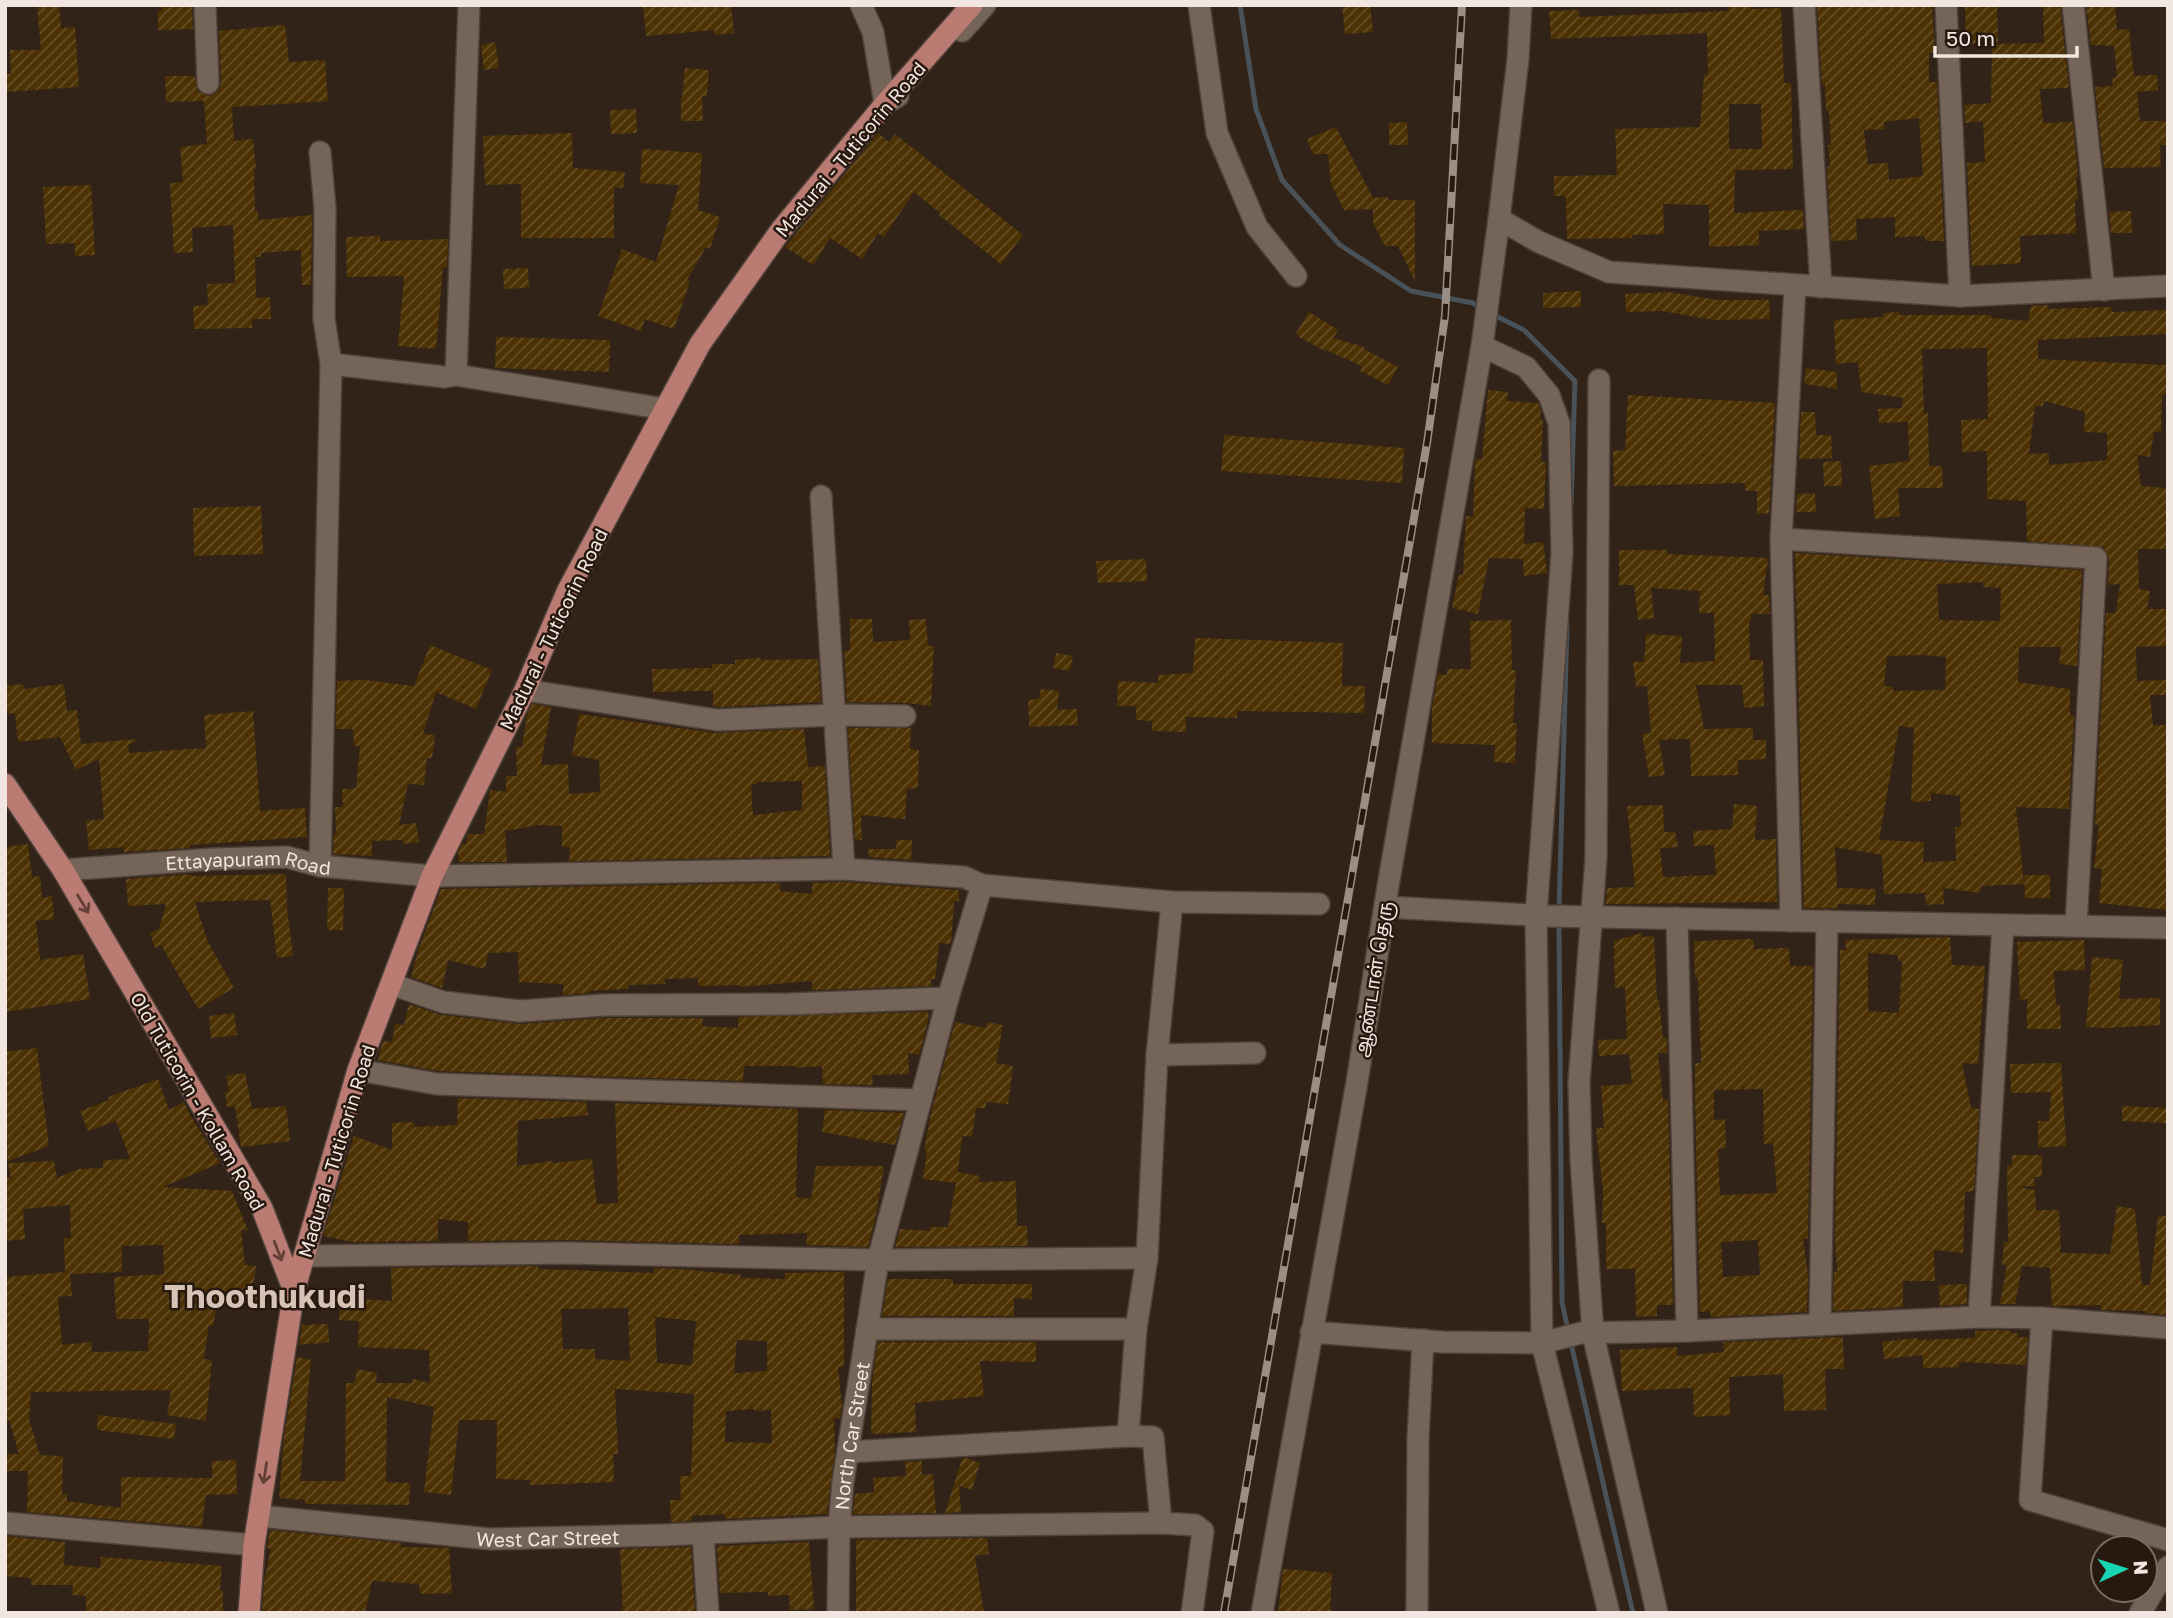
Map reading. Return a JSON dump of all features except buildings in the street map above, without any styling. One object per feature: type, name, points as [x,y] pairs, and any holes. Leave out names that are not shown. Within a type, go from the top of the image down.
[{"type":"main road","name":"Madurai - Tuticorin Road","points":[[294,1291],[358,1070],[432,876],[525,690],[568,590],[700,344],[781,230],[885,104],[972,5]]},
{"type":"main road","name":"Old Tuticorin - Kollam Road","points":[[5,784],[12,805],[62,870],[262,1208],[294,1291],[254,1545],[249,1613]]},
{"type":"street","points":[[205,5],[208,83]]},
{"type":"street","points":[[456,375],[469,5]]},
{"type":"street","points":[[861,5],[873,32],[885,104],[909,91],[985,5]]},
{"type":"street","points":[[1199,5],[1217,133],[1257,228],[1296,276]]},
{"type":"street","name":"ஆண்டாள் தெரு","points":[[1262,1613],[1357,1082],[1482,345],[1518,59],[1521,5]]},
{"type":"street","points":[[1804,5],[1821,287]]},
{"type":"street","points":[[1946,5],[1960,296]]},
{"type":"street","points":[[2073,5],[2104,290]]},
{"type":"street","points":[[320,152],[325,208],[324,319],[331,364],[320,866]]},
{"type":"street","points":[[1499,219],[1539,242],[1609,272],[1960,296],[2168,286]]},
{"type":"street","points":[[1791,920],[1782,539],[1795,286]]},
{"type":"street","points":[[1482,345],[1527,367],[1549,395],[1559,423],[1562,553],[1541,916],[1549,1342],[1609,1613]]},
{"type":"street","points":[[331,364],[445,377],[456,375],[665,409]]},
{"type":"street","points":[[1599,380],[1596,858],[1581,916],[1579,1082],[1587,1333],[1657,1613]]},
{"type":"street","points":[[821,496],[845,869]]},
{"type":"street","points":[[1782,539],[2096,558],[2076,926]]},
{"type":"street","points":[[525,690],[717,720],[835,715],[905,716]]},
{"type":"street","name":"Ettayapuram Road","points":[[62,870],[214,859],[288,857],[320,866],[432,876],[845,869],[964,877],[982,885],[1172,902],[1319,904]]},
{"type":"street","name":"North Car Street","points":[[838,1613],[839,1527],[878,1260],[948,998],[982,885]]},
{"type":"street","points":[[1128,1436],[1136,1329],[1147,1258],[1157,1055],[1172,902]]},
{"type":"street","points":[[1385,907],[1541,916],[2168,928]]},
{"type":"street","points":[[1677,918],[1687,1331]]},
{"type":"street","points":[[1820,1325],[1827,921]]},
{"type":"street","points":[[1979,1317],[2003,925]]},
{"type":"street","points":[[391,984],[443,1002],[520,1011],[604,1005],[790,1004],[948,998]]},
{"type":"street","points":[[1157,1055],[1255,1053]]},
{"type":"street","points":[[358,1070],[437,1084],[921,1100]]},
{"type":"street","points":[[304,1256],[568,1253],[878,1260],[1147,1258]]},
{"type":"street","points":[[1311,1332],[1423,1340],[1549,1342],[1587,1333],[1979,1317],[2042,1318],[2168,1328]]},
{"type":"street","points":[[2042,1318],[2030,1500],[2168,1540]]},
{"type":"street","points":[[867,1329],[1136,1329]]},
{"type":"street","points":[[1417,1613],[1418,1438],[1423,1340]]},
{"type":"street","points":[[848,1452],[1128,1436],[1153,1437],[1161,1523]]},
{"type":"street","name":"West Car Street","points":[[259,1516],[491,1539],[704,1534],[839,1527],[1161,1523],[1195,1525],[1203,1531],[1192,1613]]},
{"type":"street","points":[[5,1523],[254,1545]]},
{"type":"street","points":[[704,1534],[708,1613]]},
{"type":"street","points":[[2140,1613],[2168,1567]]},
{"type":"waterway","points":[[1240,5],[1256,109],[1282,180],[1340,245],[1411,291],[1473,303],[1480,308]]},
{"type":"waterway","points":[[1492,314],[1524,330],[1575,381],[1571,505]]},
{"type":"waterway","points":[[1559,910],[1567,626]]},
{"type":"waterway","points":[[1559,920],[1562,1302],[1568,1330]]},
{"type":"waterway","points":[[1570,1339],[1633,1613]]},
{"type":"railway","points":[[1224,1613],[1427,443],[1445,316],[1462,5]]},
{"type":"district","name":"Thoothukudi","points":[[265,1295]]}]
